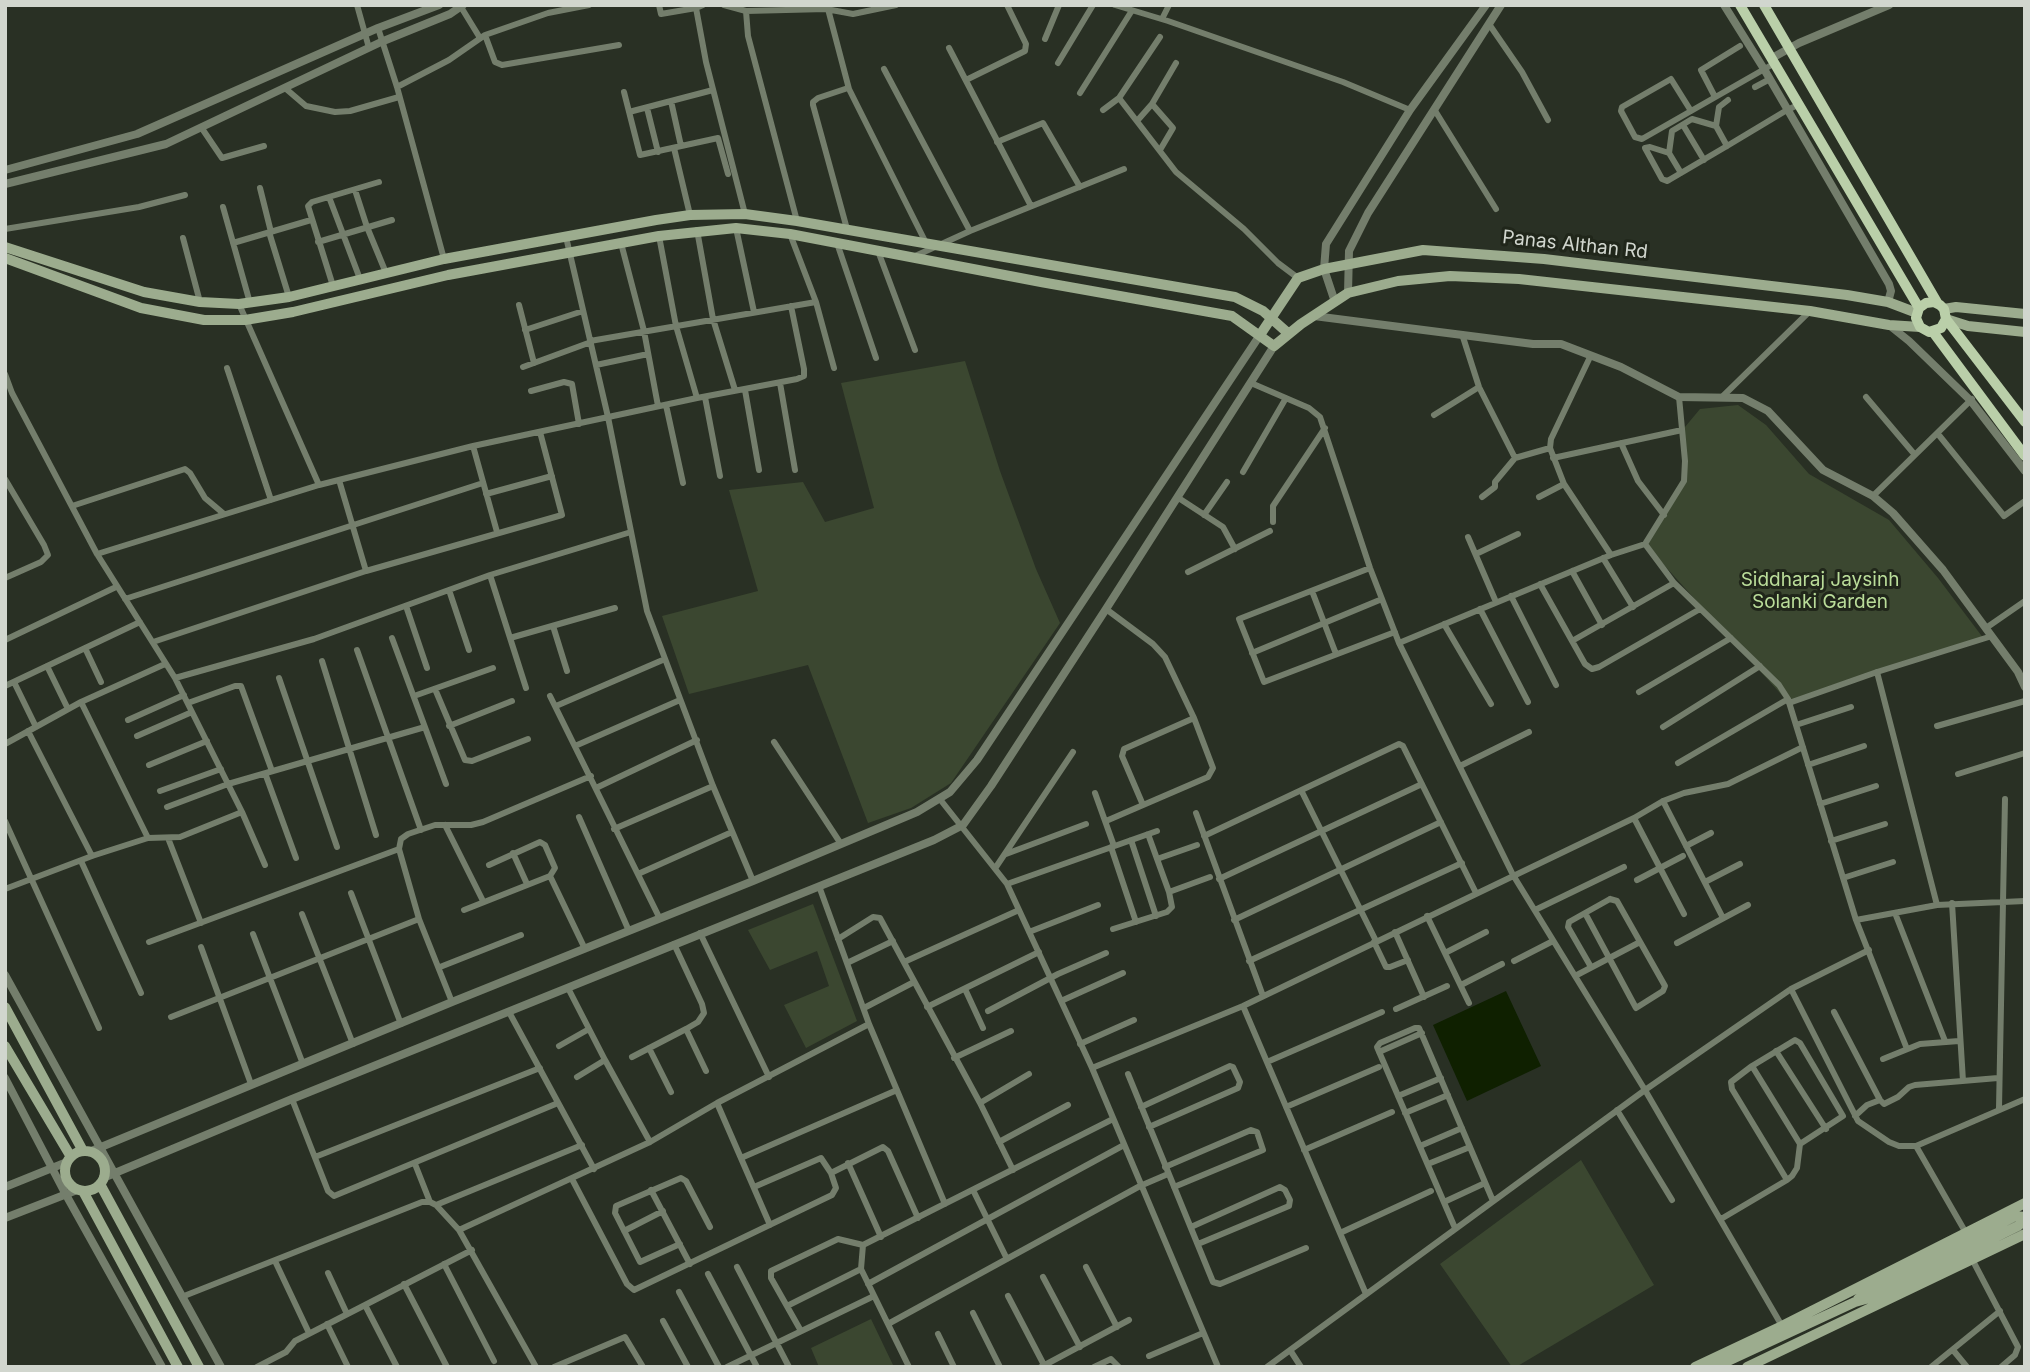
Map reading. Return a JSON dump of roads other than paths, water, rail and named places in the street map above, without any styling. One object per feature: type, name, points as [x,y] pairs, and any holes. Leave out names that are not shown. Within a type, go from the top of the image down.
[{"type":"main road","points":[[1740,5],[1918,311],[1920,327],[1933,332],[1975,397],[2011,445],[2025,456]]},
{"type":"main road","points":[[1764,5],[1843,131],[1942,310],[2025,422]]},
{"type":"main road","points":[[5,247],[144,292],[200,302],[244,303],[289,297],[444,259],[566,237],[690,215],[745,214],[848,229],[1235,297],[1263,311],[1289,334]]},
{"type":"main road","points":[[5,258],[141,307],[204,320],[246,320],[293,312],[448,275],[569,252],[697,230],[736,228],[790,234],[1232,316],[1275,346]]},
{"type":"main road","name":"Panas Althan Rd","points":[[1298,278],[1324,269],[1414,250],[1499,255],[1688,275],[1888,302],[1918,311]]},
{"type":"main road","name":"Panas Althan Rd","points":[[1275,346],[1348,293],[1398,281],[1450,276],[1496,278],[1810,311],[1889,325],[1920,327]]},
{"type":"main road","points":[[1260,335],[1298,278]]},
{"type":"main road","points":[[1918,311],[1926,303],[1968,326],[2025,332]]},
{"type":"main road","points":[[1942,310],[1956,307],[2025,314]]},
{"type":"main road","points":[[1933,332],[1941,328],[1942,310]]},
{"type":"main road","points":[[1987,372],[1998,365]]},
{"type":"main road","points":[[5,1007],[86,1152]]},
{"type":"main road","points":[[5,1046],[69,1160]]},
{"type":"main road","points":[[178,1367],[80,1191],[67,1181],[65,1168],[69,1160],[86,1152],[95,1154],[103,1165],[105,1178],[200,1367]]},
{"type":"main road","points":[[80,1191],[89,1191],[105,1178]]},
{"type":"main road","points":[[1695,1367],[2025,1203]]},
{"type":"main road","points":[[1714,1367],[1855,1302],[1869,1291],[2015,1216],[2025,1218]]},
{"type":"main road","points":[[1747,1367],[2025,1234]]},
{"type":"street","points":[[357,5],[369,48]]},
{"type":"street","points":[[5,170],[137,134],[378,28],[439,5]]},
{"type":"street","points":[[397,87],[449,60],[482,37],[548,13],[589,5]]},
{"type":"street","points":[[659,5],[661,14],[700,7],[704,54],[745,214]]},
{"type":"street","points":[[724,5],[746,11],[814,7],[853,14],[896,5]]},
{"type":"street","points":[[966,80],[1025,51],[1026,44],[1007,5]]},
{"type":"street","points":[[1045,39],[1059,5]]},
{"type":"street","points":[[1058,63],[1094,5]]},
{"type":"street","points":[[1115,5],[1343,82],[1410,110]]},
{"type":"street","points":[[1159,5],[1168,7],[1162,19]]},
{"type":"street","points":[[1335,302],[1324,269],[1326,244],[1410,110],[1486,5]]},
{"type":"street","points":[[1348,293],[1349,251],[1368,213],[1501,5]]},
{"type":"street","points":[[1724,5],[1889,284],[1891,291],[1888,302]]},
{"type":"street","points":[[1691,111],[1671,79],[1622,107],[1620,111],[1635,137],[1640,140],[1691,111],[1764,69],[1790,48],[1889,5]]},
{"type":"street","points":[[5,184],[166,144],[381,42],[450,14],[462,6],[495,62],[502,65],[619,45]]},
{"type":"street","points":[[828,9],[848,88],[926,243]]},
{"type":"street","points":[[746,11],[748,36],[797,221]]},
{"type":"street","points":[[1080,93],[1131,12]]},
{"type":"street","points":[[1489,24],[1522,72],[1548,120]]},
{"type":"street","points":[[378,28],[444,259]]},
{"type":"street","points":[[1103,110],[1119,98],[1160,37]]},
{"type":"street","points":[[1715,97],[1701,70],[1740,46]]},
{"type":"street","points":[[949,48],[1031,206]]},
{"type":"street","points":[[1137,121],[1152,104],[1175,63]]},
{"type":"street","points":[[884,69],[970,231]]},
{"type":"street","points":[[1755,87],[1770,79]]},
{"type":"street","points":[[285,88],[306,106],[335,112],[350,111],[399,97]]},
{"type":"street","points":[[848,88],[813,102],[848,229]]},
{"type":"street","points":[[629,112],[713,90]]},
{"type":"street","points":[[624,92],[638,154],[642,156],[718,138],[728,174]]},
{"type":"street","points":[[1119,98],[1177,172],[1298,278]]},
{"type":"street","points":[[1727,146],[1716,126],[1718,107],[1728,100]]},
{"type":"street","points":[[671,101],[690,215]]},
{"type":"street","points":[[1152,104],[1173,128],[1160,150]]},
{"type":"street","points":[[1669,153],[1645,148],[1664,181],[1798,104]]},
{"type":"street","points":[[647,108],[658,152]]},
{"type":"street","points":[[1434,109],[1496,209]]},
{"type":"street","points":[[1681,173],[1669,153],[1671,132],[1692,119],[1716,126]]},
{"type":"street","points":[[997,142],[1043,123],[1080,187]]},
{"type":"street","points":[[1683,125],[1704,160]]},
{"type":"street","points":[[201,127],[222,158],[264,146]]},
{"type":"street","points":[[912,257],[1124,169]]},
{"type":"street","points":[[333,286],[311,220],[308,209],[310,203],[379,182]]},
{"type":"street","points":[[260,188],[289,297]]},
{"type":"street","points":[[355,190],[386,273]]},
{"type":"street","points":[[5,229],[139,207],[185,195]]},
{"type":"street","points":[[329,197],[360,279]]},
{"type":"street","points":[[223,207],[233,243],[246,320],[319,485]]},
{"type":"street","points":[[233,243],[311,220]]},
{"type":"street","points":[[318,242],[391,220]]},
{"type":"street","points":[[736,228],[754,312]]},
{"type":"street","points":[[697,230],[713,319],[735,390]]},
{"type":"street","points":[[790,234],[816,302],[834,368]]},
{"type":"street","points":[[659,236],[676,326],[696,398]]},
{"type":"street","points":[[566,237],[608,417],[647,611],[713,786],[753,881]]},
{"type":"street","points":[[183,238],[200,302]]},
{"type":"street","points":[[621,243],[644,331],[658,406]]},
{"type":"street","points":[[837,243],[876,358]]},
{"type":"street","points":[[878,251],[915,350]]},
{"type":"street","points":[[523,367],[590,342],[816,302]]},
{"type":"street","points":[[519,305],[534,363]]},
{"type":"street","points":[[97,554],[319,485],[473,446],[801,378],[804,373],[791,306]]},
{"type":"street","points":[[525,330],[583,311]]},
{"type":"street","points":[[1722,397],[1810,311]]},
{"type":"street","points":[[1314,316],[1533,344],[1561,344],[1620,367],[1679,397],[1743,398],[1768,411],[1823,470],[1873,496],[1893,513],[1943,570],[2018,671],[2025,687]]},
{"type":"street","points":[[1873,496],[1975,397],[1889,325]]},
{"type":"street","points":[[1462,334],[1479,387],[1515,458]]},
{"type":"street","points":[[86,1152],[753,881],[917,812],[950,792],[977,760],[1260,335]]},
{"type":"street","points":[[105,1178],[963,825],[991,786],[1275,346]]},
{"type":"street","points":[[596,365],[648,354]]},
{"type":"street","points":[[1591,355],[1550,448],[1564,484],[1607,556],[1633,607]]},
{"type":"street","points":[[227,368],[271,500]]},
{"type":"street","points":[[5,374],[12,393],[97,554],[175,678],[242,812],[265,865]]},
{"type":"street","points":[[531,391],[564,382],[572,384],[579,424]]},
{"type":"street","points":[[780,383],[795,470]]},
{"type":"street","points":[[1251,383],[1317,412],[1325,429],[1370,568],[1399,643],[1513,876],[1645,1090],[1782,1326]]},
{"type":"street","points":[[1434,415],[1479,387]]},
{"type":"street","points":[[745,390],[759,470]]},
{"type":"street","points":[[705,397],[720,476]]},
{"type":"street","points":[[1399,643],[1607,556],[1645,544],[1684,481],[1679,397]]},
{"type":"street","points":[[1866,397],[1916,454]]},
{"type":"street","points":[[1243,472],[1286,398]]},
{"type":"street","points":[[666,405],[682,483]]},
{"type":"street","points":[[1273,522],[1273,506],[1325,429]]},
{"type":"street","points":[[1553,458],[1682,430]]},
{"type":"street","points":[[153,642],[366,571],[562,515],[540,432]]},
{"type":"street","points":[[1938,433],[2004,516],[2025,501]]},
{"type":"street","points":[[1621,443],[1638,481],[1664,515]]},
{"type":"street","points":[[2011,445],[2025,471]]},
{"type":"street","points":[[473,446],[497,532]]},
{"type":"street","points":[[1482,497],[1495,487],[1495,482],[1515,458],[1550,448]]},
{"type":"street","points":[[72,506],[185,469],[190,472],[205,498],[224,514]]},
{"type":"street","points":[[486,494],[552,476]]},
{"type":"street","points":[[5,479],[48,555],[41,562],[5,578]]},
{"type":"street","points":[[339,480],[366,571]]},
{"type":"street","points":[[1204,515],[1227,482]]},
{"type":"street","points":[[125,599],[483,483]]},
{"type":"street","points":[[1539,497],[1564,484]]},
{"type":"street","points":[[1177,497],[1223,527],[1235,549]]},
{"type":"street","points":[[175,678],[314,639],[491,575],[631,531]]},
{"type":"street","points":[[1188,572],[1270,531]]},
{"type":"street","points":[[1476,554],[1518,534]]},
{"type":"street","points":[[1468,537],[1496,602]]},
{"type":"street","points":[[1645,544],[1674,583],[1779,685],[1788,701],[1856,920],[1907,1049]]},
{"type":"street","points":[[1370,568],[1239,620],[1264,682],[1395,632]]},
{"type":"street","points":[[1572,571],[1602,625]]},
{"type":"street","points":[[491,575],[526,688]]},
{"type":"street","points":[[1573,642],[1674,583]]},
{"type":"street","points":[[1540,584],[1585,664],[1595,668],[1700,609]]},
{"type":"street","points":[[5,640],[116,586]]},
{"type":"street","points":[[449,590],[469,650]]},
{"type":"street","points":[[1312,590],[1336,654]]},
{"type":"street","points":[[1511,596],[1556,685]]},
{"type":"street","points":[[1252,653],[1382,598]]},
{"type":"street","points":[[1986,628],[2025,601]]},
{"type":"street","points":[[406,606],[427,668]]},
{"type":"street","points":[[510,638],[615,608]]},
{"type":"street","points":[[1105,821],[1212,773],[1212,762],[1170,665],[1160,650],[1106,609]]},
{"type":"street","points":[[1480,609],[1528,702]]},
{"type":"street","points":[[5,686],[140,622]]},
{"type":"street","points":[[1444,624],[1490,704]]},
{"type":"street","points":[[553,626],[567,671]]},
{"type":"street","points":[[1678,763],[1788,701],[1992,636]]},
{"type":"street","points":[[392,638],[446,784]]},
{"type":"street","points":[[1639,692],[1731,638]]},
{"type":"street","points":[[85,648],[101,682]]},
{"type":"street","points":[[357,650],[421,830]]},
{"type":"street","points":[[556,706],[664,659]]},
{"type":"street","points":[[322,661],[376,835]]},
{"type":"street","points":[[5,744],[81,702],[165,664]]},
{"type":"street","points":[[47,666],[68,709]]},
{"type":"street","points":[[1663,727],[1760,666]]},
{"type":"street","points":[[414,696],[493,668]]},
{"type":"street","points":[[1877,672],[1937,905]]},
{"type":"street","points":[[279,678],[337,846]]},
{"type":"street","points":[[13,682],[36,727]]},
{"type":"street","points":[[188,703],[235,685],[241,686],[296,858]]},
{"type":"street","points":[[435,689],[462,757],[468,762],[528,739]]},
{"type":"street","points":[[128,720],[184,695]]},
{"type":"street","points":[[551,696],[660,919]]},
{"type":"street","points":[[575,746],[680,700]]},
{"type":"street","points":[[449,726],[512,701]]},
{"type":"street","points":[[1937,726],[2025,701]]},
{"type":"street","points":[[81,702],[148,838]]},
{"type":"street","points":[[1796,725],[1851,707]]},
{"type":"street","points":[[136,736],[192,712]]},
{"type":"street","points":[[1143,805],[1122,756],[1124,749],[1194,718]]},
{"type":"street","points":[[167,807],[228,784],[425,727]]},
{"type":"street","points":[[28,731],[92,856]]},
{"type":"street","points":[[1460,766],[1529,732]]},
{"type":"street","points":[[596,788],[697,740]]},
{"type":"street","points":[[149,765],[207,741]]},
{"type":"street","points":[[774,742],[841,844]]},
{"type":"street","points":[[1204,836],[1399,744],[1403,746],[1476,893]]},
{"type":"street","points":[[1808,765],[1864,746]]},
{"type":"street","points":[[1092,1068],[1243,1006],[1634,818],[1663,801],[1684,793],[1728,784],[1802,747]]},
{"type":"street","points":[[996,867],[1073,752]]},
{"type":"street","points":[[1958,774],[2025,753]]},
{"type":"street","points":[[160,791],[221,769]]},
{"type":"street","points":[[452,1002],[419,919],[398,845],[404,836],[421,830],[483,822],[590,776]]},
{"type":"street","points":[[1219,879],[1422,784]]},
{"type":"street","points":[[614,829],[713,786]]},
{"type":"street","points":[[1820,804],[1876,786]]},
{"type":"street","points":[[1302,792],[1342,869],[1386,967],[1408,960]]},
{"type":"street","points":[[1094,793],[1136,922]]},
{"type":"street","points":[[939,798],[1007,884],[1092,1068],[1218,1367]]},
{"type":"street","points":[[1999,1108],[2005,799]]},
{"type":"street","points":[[1663,801],[1723,918]]},
{"type":"street","points":[[5,890],[92,856],[148,838],[180,837],[242,812]]},
{"type":"street","points":[[1196,813],[1263,996]]},
{"type":"street","points":[[579,817],[629,931]]},
{"type":"street","points":[[1634,818],[1684,914]]},
{"type":"street","points":[[5,821],[99,1028]]},
{"type":"street","points":[[1234,920],[1441,822]]},
{"type":"street","points":[[1004,855],[1086,824]]},
{"type":"street","points":[[1832,841],[1885,824]]},
{"type":"street","points":[[445,825],[483,901]]},
{"type":"street","points":[[1007,884],[1157,831]]},
{"type":"street","points":[[638,874],[732,832]]},
{"type":"street","points":[[1686,846],[1711,833]]},
{"type":"street","points":[[1113,929],[1170,909],[1172,902],[1148,834]]},
{"type":"street","points":[[168,838],[201,923]]},
{"type":"street","points":[[1131,840],[1156,916]]},
{"type":"street","points":[[464,910],[550,876],[555,868],[543,842],[536,842],[489,865]]},
{"type":"street","points":[[1157,859],[1197,845]]},
{"type":"street","points":[[149,942],[399,849]]},
{"type":"street","points":[[513,853],[527,884]]},
{"type":"street","points":[[1637,880],[1683,856]]},
{"type":"street","points":[[81,861],[141,993]]},
{"type":"street","points":[[1843,878],[1893,862]]},
{"type":"street","points":[[1249,961],[1462,863]]},
{"type":"street","points":[[1705,882],[1740,864]]},
{"type":"street","points":[[1535,910],[1624,867]]},
{"type":"street","points":[[550,876],[585,949]]},
{"type":"street","points":[[1169,892],[1210,877]]},
{"type":"street","points":[[819,886],[869,1024],[945,1204]]},
{"type":"street","points":[[351,893],[401,1024]]},
{"type":"street","points":[[1585,913],[1636,1007],[1663,991],[1665,986],[1617,901],[1610,899],[1605,900],[1569,922],[1568,927],[1591,967]]},
{"type":"street","points":[[1856,920],[1937,905],[2025,901]]},
{"type":"street","points":[[1952,904],[1963,1081]]},
{"type":"street","points":[[1029,933],[1098,905]]},
{"type":"street","points":[[1677,943],[1748,905]]},
{"type":"street","points":[[904,962],[1019,911]]},
{"type":"street","points":[[1895,913],[1945,1041]]},
{"type":"street","points":[[302,914],[353,1044]]},
{"type":"street","points":[[838,939],[877,916],[883,921],[1013,1170]]},
{"type":"street","points":[[1427,916],[1469,1003]]},
{"type":"street","points":[[171,1017],[419,919]]},
{"type":"street","points":[[1395,932],[1424,997]]},
{"type":"street","points":[[1445,953],[1486,932]]},
{"type":"street","points":[[700,933],[769,1077]]},
{"type":"street","points":[[253,934],[303,1064]]},
{"type":"street","points":[[440,967],[521,935]]},
{"type":"street","points":[[1514,961],[1553,941]]},
{"type":"street","points":[[847,963],[893,942]]},
{"type":"street","points":[[1575,976],[1640,942]]},
{"type":"street","points":[[632,1057],[686,1029],[701,1018],[704,1009],[674,944]]},
{"type":"street","points":[[201,947],[251,1084]]},
{"type":"street","points":[[1267,1367],[1645,1090],[1791,989],[1869,950]]},
{"type":"street","points":[[927,1007],[1039,953]]},
{"type":"street","points":[[988,1011],[1106,953]]},
{"type":"street","points":[[1461,985],[1503,964]]},
{"type":"street","points":[[1061,1001],[1123,974]]},
{"type":"street","points":[[5,975],[101,1145],[105,1178],[184,1296],[221,1367]]},
{"type":"street","points":[[864,1008],[914,982]]},
{"type":"street","points":[[1395,1009],[1447,986]]},
{"type":"street","points":[[568,988],[650,1142]]},
{"type":"street","points":[[965,989],[983,1028]]},
{"type":"street","points":[[1791,989],[1855,1116],[1863,1126],[1889,1142],[1899,1146],[1916,1146],[2025,1099]]},
{"type":"street","points":[[1243,1006],[1366,1294]]},
{"type":"street","points":[[509,1012],[594,1169]]},
{"type":"street","points":[[1267,1062],[1382,1012]]},
{"type":"street","points":[[1834,1012],[1880,1100],[1887,1104],[1915,1085],[1998,1078]]},
{"type":"street","points":[[1080,1044],[1134,1020]]},
{"type":"street","points":[[459,1230],[650,1142],[717,1103],[869,1024]]},
{"type":"street","points":[[1455,1228],[1377,1047],[1380,1043],[1419,1028],[1493,1200]]},
{"type":"street","points":[[559,1046],[589,1029]]},
{"type":"street","points":[[686,1029],[706,1071]]},
{"type":"street","points":[[954,1058],[1011,1031]]},
{"type":"street","points":[[1787,1180],[1731,1086],[1732,1080],[1795,1040],[1800,1042],[1843,1113],[1842,1118],[1800,1144]]},
{"type":"street","points":[[1882,1059],[1925,1042],[1959,1041]]},
{"type":"street","points":[[649,1048],[671,1093]]},
{"type":"street","points":[[1776,1051],[1826,1129]]},
{"type":"street","points":[[578,1077],[605,1060]]},
{"type":"street","points":[[1141,1107],[1230,1066],[1240,1082],[1238,1088],[1149,1127]]},
{"type":"street","points":[[1721,1220],[1795,1173],[1800,1144],[1752,1066]]},
{"type":"street","points":[[1286,1107],[1378,1067]]},
{"type":"street","points":[[315,1157],[540,1068]]},
{"type":"street","points":[[980,1103],[1028,1074]]},
{"type":"street","points":[[1128,1074],[1216,1284],[1306,1248]]},
{"type":"street","points":[[5,1078],[65,1193],[162,1367]]},
{"type":"street","points":[[1398,1097],[1441,1078]]},
{"type":"street","points":[[741,1158],[897,1090]]},
{"type":"street","points":[[1405,1113],[1448,1095]]},
{"type":"street","points":[[292,1099],[328,1191],[334,1196],[558,1103]]},
{"type":"street","points":[[1855,1116],[1867,1105],[1880,1100]]},
{"type":"street","points":[[717,1103],[770,1225]]},
{"type":"street","points":[[999,1142],[1068,1105]]},
{"type":"street","points":[[1617,1110],[1672,1200]]},
{"type":"street","points":[[1304,1150],[1392,1112]]},
{"type":"street","points":[[801,1331],[771,1278],[771,1270],[838,1239],[863,1245],[1113,1119]]},
{"type":"street","points":[[1420,1146],[1462,1128]]},
{"type":"street","points":[[1165,1167],[1251,1130],[1257,1132],[1263,1150],[1174,1187]]},
{"type":"street","points":[[184,1296],[422,1202],[433,1204],[582,1145]]},
{"type":"street","points":[[868,1284],[1124,1145]]},
{"type":"street","points":[[1916,1146],[1966,1233]]},
{"type":"street","points":[[831,1173],[880,1147],[886,1148],[918,1218]]},
{"type":"street","points":[[1427,1164],[1470,1147]]},
{"type":"street","points":[[572,1179],[630,1288],[640,1289],[832,1195],[836,1188],[823,1160],[818,1159],[754,1187]]},
{"type":"street","points":[[5,1187],[69,1160]]},
{"type":"street","points":[[848,1163],[881,1237]]},
{"type":"street","points":[[415,1164],[433,1204],[459,1230],[472,1250],[536,1367]]},
{"type":"street","points":[[888,1324],[1140,1186],[1168,1174]]},
{"type":"street","points":[[680,1244],[639,1262],[615,1213],[616,1206],[674,1179],[683,1179],[710,1227]]},
{"type":"street","points":[[1444,1202],[1485,1183]]},
{"type":"street","points":[[1191,1227],[1280,1187],[1284,1188],[1290,1200],[1289,1206],[1198,1244]]},
{"type":"street","points":[[652,1190],[690,1264]]},
{"type":"street","points":[[973,1190],[1007,1259]]},
{"type":"street","points":[[5,1218],[65,1193],[80,1191]]},
{"type":"street","points":[[1340,1233],[1431,1191]]},
{"type":"street","points":[[624,1231],[663,1211]]},
{"type":"street","points":[[863,1245],[861,1269],[909,1367]]},
{"type":"street","points":[[257,1367],[286,1352],[295,1341],[309,1333],[472,1250]]},
{"type":"street","points":[[1972,1259],[2018,1347],[2014,1355],[2001,1367]]},
{"type":"street","points":[[275,1261],[309,1333]]},
{"type":"street","points":[[444,1264],[494,1361]]},
{"type":"street","points":[[737,1267],[789,1367]]},
{"type":"street","points":[[1086,1267],[1117,1327]]},
{"type":"street","points":[[786,1306],[861,1269]]},
{"type":"street","points":[[328,1273],[347,1314]]},
{"type":"street","points":[[708,1274],[757,1367]]},
{"type":"street","points":[[1043,1277],[1080,1347]]},
{"type":"street","points":[[404,1284],[447,1367]]},
{"type":"street","points":[[679,1292],[719,1367]]},
{"type":"street","points":[[727,1367],[874,1296]]},
{"type":"street","points":[[1008,1296],[1043,1366],[1129,1320]]},
{"type":"street","points":[[365,1305],[397,1367]]},
{"type":"street","points":[[1931,1367],[2000,1311]]},
{"type":"street","points":[[972,1313],[1000,1367]]},
{"type":"street","points":[[663,1321],[688,1367]]},
{"type":"street","points":[[327,1324],[348,1367]]},
{"type":"street","points":[[1149,1356],[1203,1333]]},
{"type":"street","points":[[938,1334],[954,1367]]},
{"type":"street","points":[[554,1367],[625,1337],[643,1367]]},
{"type":"street","points":[[1290,1350],[1301,1367]]},
{"type":"street","points":[[1953,1350],[1967,1367]]},
{"type":"street","points":[[1094,1367],[1111,1359],[1119,1367]]},
{"type":"park label","name":"Siddharaj Jaysinh Solanki Garden","points":[[1820,591]]}]
